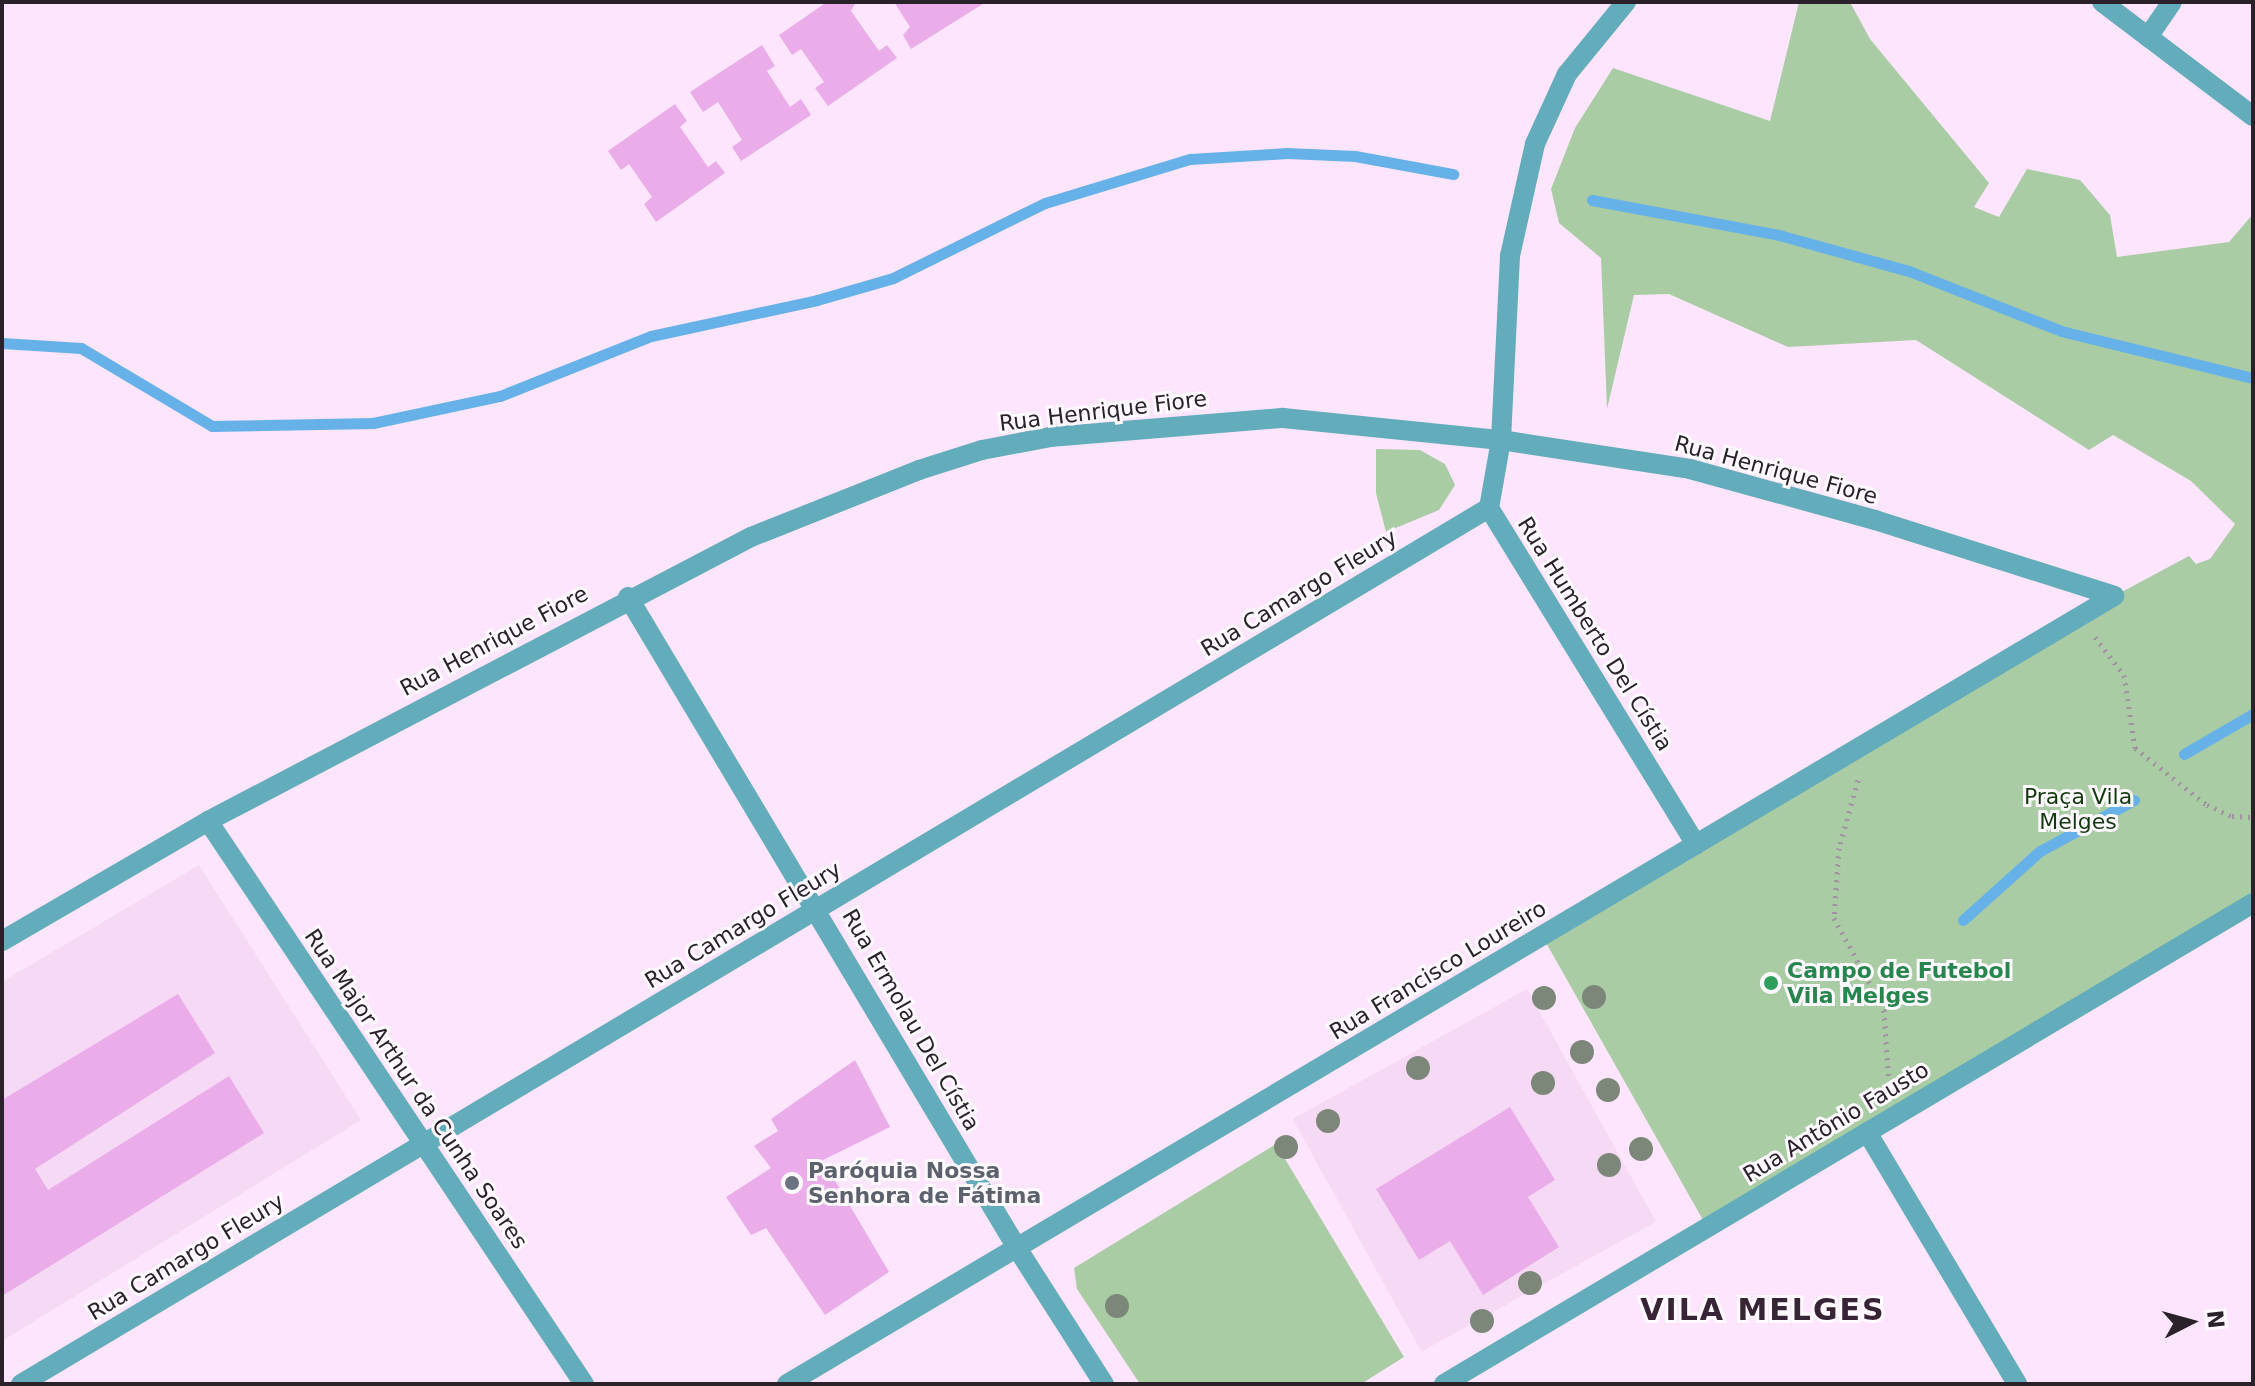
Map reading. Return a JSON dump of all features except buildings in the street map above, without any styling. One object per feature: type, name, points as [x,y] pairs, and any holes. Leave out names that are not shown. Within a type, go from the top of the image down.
[{"type":"street","name":"Rua Humberto Del Cístia","points":[[1626,2],[1567,74],[1535,144],[1510,256],[1501,440],[1489,508],[1696,844]]},
{"type":"street","points":[[2102,2],[2253,116]]},
{"type":"street","points":[[2148,37],[2172,2]]},
{"type":"street","name":"Rua Henrique Fiore","points":[[2,941],[208,821],[628,597],[751,537],[919,470],[982,450],[1050,437],[1283,418],[1501,440],[1690,469],[1875,520],[2114,596]]},
{"type":"street","name":"Rua Camargo Fleury","points":[[21,1384],[1489,508]]},
{"type":"street","name":"Rua Francisco Loureiro","points":[[787,1384],[2114,596]]},
{"type":"street","name":"Rua Ermolau Del Cístia","points":[[628,597],[817,908],[1017,1248],[1104,1384]]},
{"type":"street","name":"Rua Major Arthur da Cunha Soares","points":[[208,821],[584,1384]]},
{"type":"street","name":"Rua Antônio Fausto","points":[[1444,1384],[2253,903]]},
{"type":"street","points":[[1867,1132],[2017,1384]]},
{"type":"path","points":[[2069,623],[2102,644],[2124,675],[2135,748],[2207,805],[2232,816],[2253,817]]},
{"type":"path","points":[[1870,741],[1839,848],[1834,918],[1884,1010],[1888,1096]]},
{"type":"shaded area","points":[[199,865],[361,1120],[2,1341],[2,982]]},
{"type":"shaded area","points":[[1527,989],[1656,1222],[1422,1352],[1293,1119]]},
{"type":"green space","name":"Praça Vila Melges","points":[[1799,2],[1850,2],[1870,39],[1989,183],[1974,207],[1999,217],[2027,169],[2080,180],[2110,215],[2117,257],[2229,242],[2253,214],[2253,895],[1703,1220],[1545,941],[2105,601],[2189,556],[2196,564],[2210,559],[2235,524],[2191,481],[2113,435],[2089,450],[1916,340],[1788,347],[1669,294],[1634,295],[1607,409],[1601,258],[1559,223],[1551,189],[1575,128],[1613,68],[1770,121]]},
{"type":"green space","points":[[1376,449],[1420,450],[1445,464],[1455,485],[1439,510],[1386,532],[1376,493]]},
{"type":"green space","points":[[1276,1144],[1404,1357],[1361,1384],[1140,1384],[1077,1289],[1074,1268]]},
{"type":"waterway","points":[[2,343],[81,348],[212,426],[373,423],[500,396],[651,336],[817,300],[893,278],[1045,203],[1190,159],[1287,153],[1355,156],[1453,174]]},
{"type":"waterway","points":[[1592,200],[1779,235],[1909,271],[2061,331],[2253,378]]},
{"type":"waterway","points":[[2184,754],[2253,714]]},
{"type":"waterway","points":[[1963,920],[2040,851],[2134,800]]},
{"type":"place","name":"Campo de Futebol Vila Melges","points":[[1771,983]]},
{"type":"place","name":"Paróquia Nossa Senhora de Fátima","points":[[792,1183]]},
{"type":"district","name":"VILA MELGES","points":[[1763,1310]]}]
